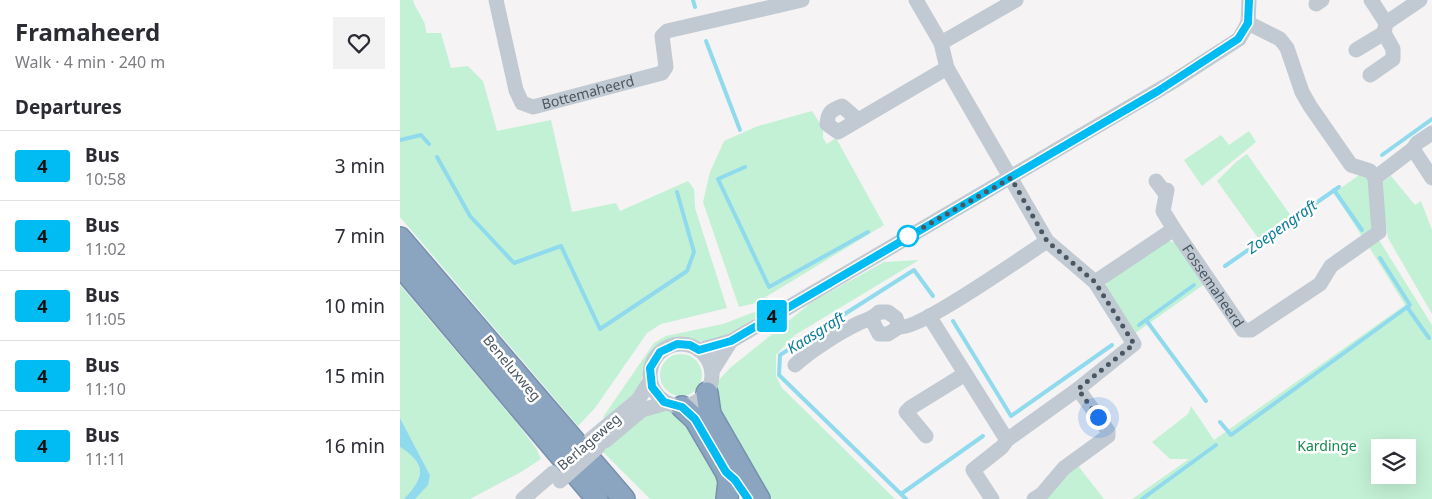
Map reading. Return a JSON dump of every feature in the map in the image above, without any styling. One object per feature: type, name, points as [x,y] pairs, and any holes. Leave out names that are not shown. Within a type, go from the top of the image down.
[{"type":"highway","name":"Beneluxweg","points":[[400,238],[594,490]]},
{"type":"highway","name":"Beneluxweg","points":[[400,266],[594,490],[624,499]]},
{"type":"highway","points":[[707,393],[710,414],[759,499]]},
{"type":"highway","points":[[674,405],[695,419],[726,472],[729,481],[727,499]]},
{"type":"highway","points":[[594,490],[638,499]]},
{"type":"street","name":"Bottemaheerd","points":[[496,0],[516,90],[522,103],[533,107],[662,74],[666,67],[662,36],[667,31],[767,4]]},
{"type":"street","points":[[767,4],[802,0]]},
{"type":"street","points":[[916,0],[941,43],[947,68],[1047,241],[1095,282],[1134,344],[1078,389],[1007,440],[1002,447],[973,470],[992,499]]},
{"type":"street","points":[[941,43],[1016,0]]},
{"type":"street","points":[[699,350],[731,341],[1174,81],[1238,39],[1248,23],[1249,0]]},
{"type":"street","points":[[1370,76],[1394,59],[1393,48],[1371,0]]},
{"type":"street","points":[[1356,50],[1420,0]]},
{"type":"street","points":[[1248,23],[1280,39],[1286,48],[1302,92],[1351,165],[1370,172],[1375,178],[1413,149],[1416,143],[1432,133]]},
{"type":"street","points":[[858,120],[947,68]]},
{"type":"street","points":[[1413,149],[1432,178]]},
{"type":"street","name":"Fossemaheerd","points":[[1163,188],[1164,211],[1174,228],[1243,330],[1251,330],[1320,284],[1331,266],[1379,232],[1375,178]]},
{"type":"street","name":"Fossemaheerd","points":[[1095,282],[1174,228]]},
{"type":"street","points":[[795,366],[804,357],[859,323],[872,320],[879,312],[888,312],[896,318],[899,327],[905,328],[929,316],[1047,241]]},
{"type":"street","points":[[929,316],[1007,440]]},
{"type":"street","points":[[712,371],[731,341]]},
{"type":"street","points":[[683,344],[699,350],[709,360],[712,371],[711,385],[707,393],[695,404],[674,405],[655,393],[650,381],[652,362],[665,348],[683,344]]},
{"type":"street","points":[[926,436],[901,408],[910,408],[965,374]]},
{"type":"street","name":"Berlageweg","points":[[523,499],[557,477],[594,443],[638,400],[650,381]]},
{"type":"street","points":[[1034,499],[1042,494],[1070,463],[1108,436],[1108,431],[1078,389]]},
{"type":"street","name":"Berlageweg","points":[[594,443],[642,410],[674,405]]},
{"type":"street","name":"Berlageweg","points":[[540,499],[557,477]]},
{"type":"green space","points":[[400,0],[413,0],[425,24],[426,33],[441,33],[451,68],[468,66],[483,81],[497,131],[551,120],[572,212],[616,203],[620,211],[688,181],[694,189],[695,208],[727,308],[661,324],[647,333],[595,408],[578,426],[400,217]]},
{"type":"green space","points":[[812,111],[823,128],[823,138],[827,144],[836,138],[884,225],[756,303],[739,307],[703,202],[710,172],[724,141],[758,126]]},
{"type":"green space","points":[[1249,131],[1256,142],[1202,186],[1184,160],[1221,135],[1229,145]]},
{"type":"green space","points":[[1247,154],[1291,216],[1258,238],[1217,181]]},
{"type":"green space","points":[[1362,173],[1369,179],[1374,228],[1363,238],[1334,193]]},
{"type":"green space","points":[[1391,176],[1415,205],[1421,201],[1432,230],[1432,314],[1388,238],[1380,184]]},
{"type":"green space","points":[[1166,240],[1177,243],[1206,283],[1134,334],[1105,287],[1109,281]]},
{"type":"green space","name":"Kardinge","points":[[1379,240],[1432,325],[1432,499],[1132,499],[1189,459],[1170,459],[1152,442],[1188,414],[1191,406],[1214,440],[1405,305],[1369,247]]},
{"type":"green space","points":[[919,260],[795,335],[776,355],[776,376],[782,388],[895,499],[767,499],[728,433],[714,395],[717,382],[730,368],[812,302],[884,262]]},
{"type":"green space","points":[[400,285],[517,423],[536,448],[541,459],[521,472],[470,499],[415,499],[430,475],[400,418]]},
{"type":"green space","points":[[780,302],[720,338],[711,341],[671,340],[655,348],[645,364],[641,383],[635,394],[607,420],[603,417],[654,343],[666,336],[723,324]]},
{"type":"green space","points":[[685,354],[693,357],[699,363],[702,375],[699,387],[693,393],[677,396],[669,393],[663,387],[660,371],[663,363],[669,357]]},
{"type":"green space","points":[[662,409],[678,412],[720,470],[722,499],[650,499],[602,451],[642,415]]},
{"type":"green space","points":[[400,447],[415,460],[420,472],[416,485],[404,499],[400,499]]},
{"type":"green space","points":[[1075,462],[1104,499],[1044,499]]},
{"type":"water","points":[[400,418],[430,475],[428,485],[415,499],[404,499],[416,485],[420,472],[415,460],[400,447]]},
{"type":"waterway","name":"Kaasgraft","points":[[693,0],[695,7]]},
{"type":"waterway","name":"Kaasgraft","points":[[706,41],[740,130]]},
{"type":"waterway","name":"Zoepengraft","points":[[1382,155],[1432,119]]},
{"type":"waterway","points":[[400,140],[421,135],[429,144]]},
{"type":"waterway","points":[[437,157],[470,216],[514,263],[561,246],[600,329],[687,271],[694,252],[677,192]]},
{"type":"waterway","name":"Kaasgraft","points":[[745,167],[718,179],[769,287],[868,232]]},
{"type":"waterway","name":"Zoepengraft","points":[[1225,266],[1339,187]]},
{"type":"waterway","points":[[1334,190],[1362,230]]},
{"type":"waterway","points":[[1220,422],[1231,435],[1410,305],[1380,258]]},
{"type":"waterway","name":"Kaasgraft","points":[[906,499],[779,375],[780,355],[914,270],[933,296]]},
{"type":"waterway","name":"Zoepengraft","points":[[1139,325],[1194,285]]},
{"type":"waterway","points":[[1407,307],[1429,338]]},
{"type":"waterway","points":[[1146,320],[1206,401]]},
{"type":"waterway","name":"Zoepengraft","points":[[953,321],[1011,416],[1112,345]]},
{"type":"waterway","name":"Zoepengraft","points":[[901,494],[983,436]]},
{"type":"waterway","points":[[1142,499],[1216,445]]},
{"type":"bus line","name":"4","points":[[748,499],[735,480],[726,472],[695,419],[682,407],[664,402],[655,393],[650,381],[650,368],[660,352],[677,344],[690,345],[699,350],[731,341],[827,283],[1158,91],[1238,39],[1248,23],[1249,0]]},
{"type":"route","points":[[908,236],[1011,178],[1047,241],[1095,282],[1134,344],[1084,381],[1078,389],[1098,417]]}]
